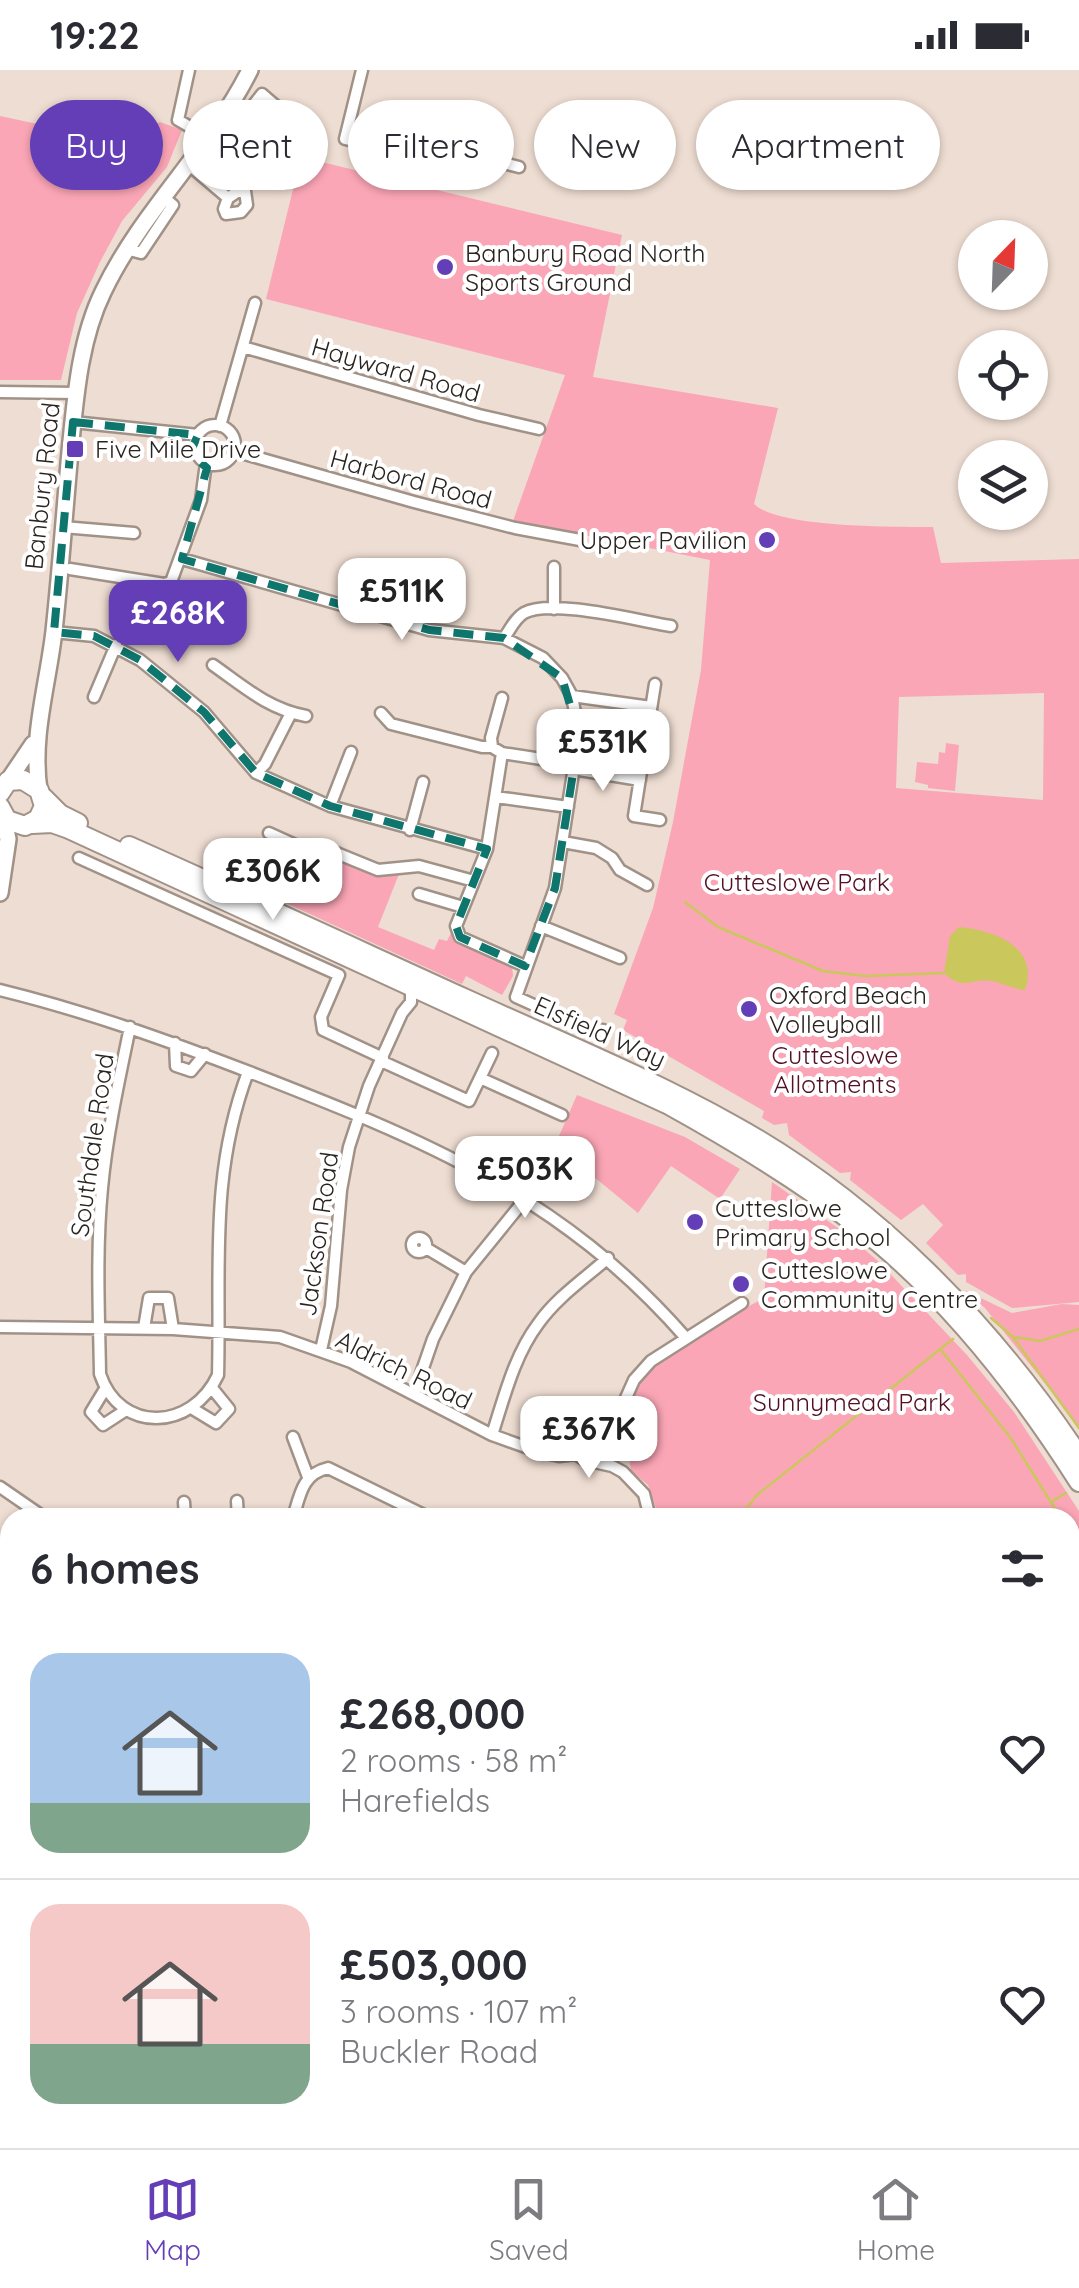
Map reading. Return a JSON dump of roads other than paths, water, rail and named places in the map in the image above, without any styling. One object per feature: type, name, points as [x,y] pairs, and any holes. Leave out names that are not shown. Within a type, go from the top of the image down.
[{"type":"highway","points":[[4,785],[25,781],[41,793],[42,812],[31,825]]},
{"type":"highway","name":"Elsfield Way","points":[[41,793],[60,814],[402,979]]},
{"type":"highway","name":"Elsfield Way","points":[[1,812],[20,826],[52,823],[69,829],[402,979],[644,1079],[736,1126],[786,1158],[891,1238],[948,1293],[1018,1371],[1053,1430]]},
{"type":"highway","points":[[1053,1430],[1079,1456]]},
{"type":"highway","points":[[1053,1430],[1079,1482]]},
{"type":"main road","name":"Banbury Road","points":[[234,100],[250,70]]},
{"type":"main road","name":"Banbury Road","points":[[41,793],[37,736],[54,632],[73,422],[87,336],[100,297],[125,248],[183,170]]},
{"type":"main road","name":"Banbury Road","points":[[4,785],[22,764],[37,736]]},
{"type":"main road","points":[[0,892],[8,839],[1,812]]},
{"type":"main road","points":[[5,872],[31,825]]},
{"type":"street","points":[[183,123],[178,120],[189,70]]},
{"type":"street","points":[[354,100],[362,70]]},
{"type":"street","points":[[514,166],[519,167]]},
{"type":"street","points":[[219,190],[228,198]]},
{"type":"street","points":[[220,426],[256,303]]},
{"type":"street","name":"Hayward Road","points":[[243,346],[479,415],[539,428]]},
{"type":"street","points":[[0,392],[77,393]]},
{"type":"street","points":[[73,422],[198,435]]},
{"type":"street","points":[[70,569],[164,584],[176,576],[204,487],[206,463],[195,448],[198,435],[209,426],[220,426],[232,435],[234,451],[222,463],[206,463]]},
{"type":"street","name":"Harbord Road","points":[[234,451],[433,507],[580,540]]},
{"type":"street","points":[[114,531],[116,518]]},
{"type":"street","points":[[63,527],[134,533]]},
{"type":"street","points":[[182,558],[429,630],[504,638],[543,658],[562,678],[572,696],[579,735],[564,842],[555,888],[516,998],[596,1033],[603,1030]]},
{"type":"street","points":[[554,567],[554,610]]},
{"type":"street","points":[[504,638],[524,612],[597,611],[614,618],[671,626]]},
{"type":"street","points":[[54,632],[94,636],[140,660],[204,712],[256,773],[330,806],[487,849]]},
{"type":"street","points":[[94,697],[116,645]]},
{"type":"street","points":[[213,665],[255,696],[306,716]]},
{"type":"street","points":[[655,684],[634,816],[660,820]]},
{"type":"street","points":[[572,696],[650,706]]},
{"type":"street","points":[[502,698],[491,738],[497,750],[496,796],[487,849],[456,926],[460,937],[526,966]]},
{"type":"street","points":[[256,773],[291,713]]},
{"type":"street","points":[[381,713],[392,724],[482,748],[640,780]]},
{"type":"street","points":[[330,806],[352,752]]},
{"type":"street","points":[[410,830],[422,782]]},
{"type":"street","points":[[496,796],[568,808]]},
{"type":"street","points":[[269,834],[302,848],[324,848],[378,870],[420,866],[474,882]]},
{"type":"street","points":[[564,842],[596,848],[612,858],[620,870],[647,885]]},
{"type":"street","points":[[80,858],[340,976],[321,1017],[323,1030],[382,1059],[470,1100],[492,1053]]},
{"type":"street","points":[[419,894],[463,906]]},
{"type":"street","points":[[541,926],[620,958]]},
{"type":"street","points":[[402,979],[402,1014]]},
{"type":"street","name":"Jackson Road","points":[[321,1350],[331,1306],[341,1190],[358,1117],[402,1014],[411,1002],[402,979]]},
{"type":"street","points":[[0,990],[175,1043],[309,1094],[449,1156],[526,1198],[608,1258],[686,1338]]},
{"type":"street","name":"Southdale Road","points":[[126,1410],[102,1424],[91,1412],[104,1388],[100,1374],[97,1263],[103,1177],[130,1028]]},
{"type":"street","points":[[175,1043],[176,1066],[192,1072],[204,1054]]},
{"type":"street","points":[[104,1388],[126,1410],[141,1417],[178,1416],[194,1409],[218,1375],[219,1194],[229,1131],[248,1072]]},
{"type":"street","points":[[480,1078],[562,1115]]},
{"type":"street","points":[[414,1394],[433,1339],[466,1272],[526,1198]]},
{"type":"street","points":[[426,1248],[466,1272]]},
{"type":"street","points":[[492,1435],[513,1374],[537,1325],[608,1258]]},
{"type":"street","points":[[144,1328],[150,1298],[158,1296],[168,1298],[173,1328]]},
{"type":"street","points":[[576,1454],[599,1441],[617,1418],[634,1380],[651,1361],[742,1304]]},
{"type":"street","name":"Aldrich Road","points":[[0,1327],[173,1328],[280,1337],[352,1362],[492,1435],[559,1456],[576,1454],[622,1472],[644,1494],[648,1508]]},
{"type":"street","points":[[194,1409],[216,1423],[229,1409],[212,1388]]},
{"type":"street","points":[[293,1437],[308,1477]]},
{"type":"street","points":[[297,1508],[308,1477],[328,1468],[410,1508]]},
{"type":"street","points":[[0,1487],[30,1508]]},
{"type":"street","points":[[237,1501],[237,1508]]},
{"type":"street","points":[[184,1502],[184,1508]]},
{"type":"waterway","points":[[685,902],[718,927],[823,971],[865,976],[944,973]]},
{"type":"waterway","points":[[991,1318],[1013,1337],[1079,1428]]},
{"type":"waterway","points":[[1014,1337],[1040,1341],[1079,1329]]},
{"type":"waterway","points":[[747,1508],[757,1495],[953,1339]]},
{"type":"waterway","points":[[941,1350],[1010,1437],[1055,1508]]},
{"type":"waterway","points":[[1051,1502],[1066,1493]]},
{"type":"place","name":"Banbury Road North Sports Ground","points":[[445,267]]},
{"type":"place","name":"Five Mile Drive","points":[[75,449]]},
{"type":"place","name":"Upper Pavilion","points":[[767,540]]},
{"type":"place","name":"Oxford Beach Volleyball","points":[[749,1009]]},
{"type":"place","name":"Cutteslowe Primary School","points":[[695,1222]]},
{"type":"place","name":"Cutteslowe Community Centre","points":[[741,1284]]},
{"type":"park label","name":"Cutteslowe Park","points":[[797,882]]},
{"type":"park label","name":"Cutteslowe Allotments","points":[[835,1070]]},
{"type":"park label","name":"Sunnymead Park","points":[[852,1402]]}]
